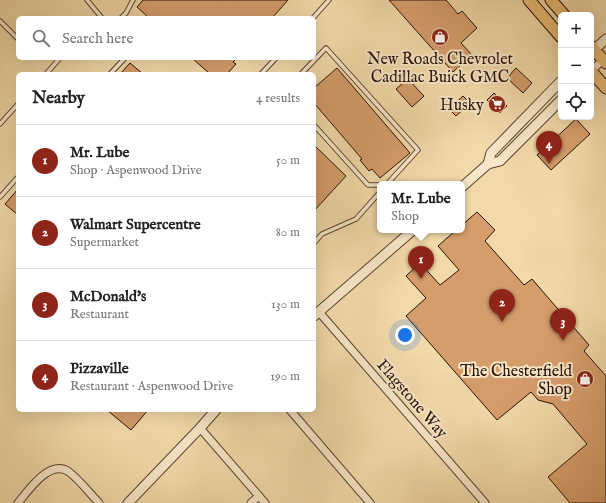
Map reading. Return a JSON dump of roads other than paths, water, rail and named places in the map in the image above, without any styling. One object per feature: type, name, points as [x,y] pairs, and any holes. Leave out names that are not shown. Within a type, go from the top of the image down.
[{"type":"main road","points":[[529,0],[558,34]]},
{"type":"main road","points":[[551,0],[561,12]]},
{"type":"main road","points":[[594,51],[605,60]]},
{"type":"main road","points":[[594,74],[606,88]]},
{"type":"street","points":[[593,48],[606,39]]},
{"type":"street","points":[[594,69],[605,60]]},
{"type":"street","points":[[488,164],[491,153],[558,84]]},
{"type":"street","points":[[465,184],[488,164],[500,161],[558,103]]},
{"type":"street","points":[[317,314],[409,233]]},
{"type":"street","name":"Flagstone Way","points":[[317,314],[485,503]]},
{"type":"street","points":[[128,503],[214,412]]},
{"type":"street","points":[[292,412],[370,503]]},
{"type":"street","points":[[200,428],[265,503]]},
{"type":"street","points":[[18,503],[42,476],[55,469],[67,471],[99,503]]},
{"type":"street","points":[[251,503],[259,496]]},
{"type":"lane","points":[[87,0],[98,14]]},
{"type":"lane","points":[[124,16],[133,0]]},
{"type":"lane","points":[[315,16],[329,0]]},
{"type":"lane","points":[[0,21],[16,37]]},
{"type":"lane","points":[[316,57],[326,48],[418,150],[390,181]]},
{"type":"lane","points":[[48,72],[58,60]]},
{"type":"lane","points":[[112,72],[123,60]]},
{"type":"lane","points":[[263,72],[274,60]]},
{"type":"lane","points":[[303,72],[311,62]]},
{"type":"lane","points":[[0,124],[16,106]]},
{"type":"lane","points":[[316,127],[368,185],[377,185]]},
{"type":"lane","points":[[0,197],[16,179]]},
{"type":"lane","points":[[316,241],[322,234],[356,219],[377,195]]},
{"type":"place","name":"New Roads Chevrolet Cadillac Buick GMC","points":[[440,37]]},
{"type":"place","name":"Husky","points":[[497,104]]},
{"type":"place","name":"Pizzaville","points":[[549,164]]},
{"type":"place","name":"Mr. Lube","points":[[421,279]]},
{"type":"place","name":"Walmart Supercentre","points":[[502,322]]},
{"type":"place","name":"McDonald's","points":[[563,341]]},
{"type":"place","name":"The Chesterfield Shop","points":[[585,379]]}]
